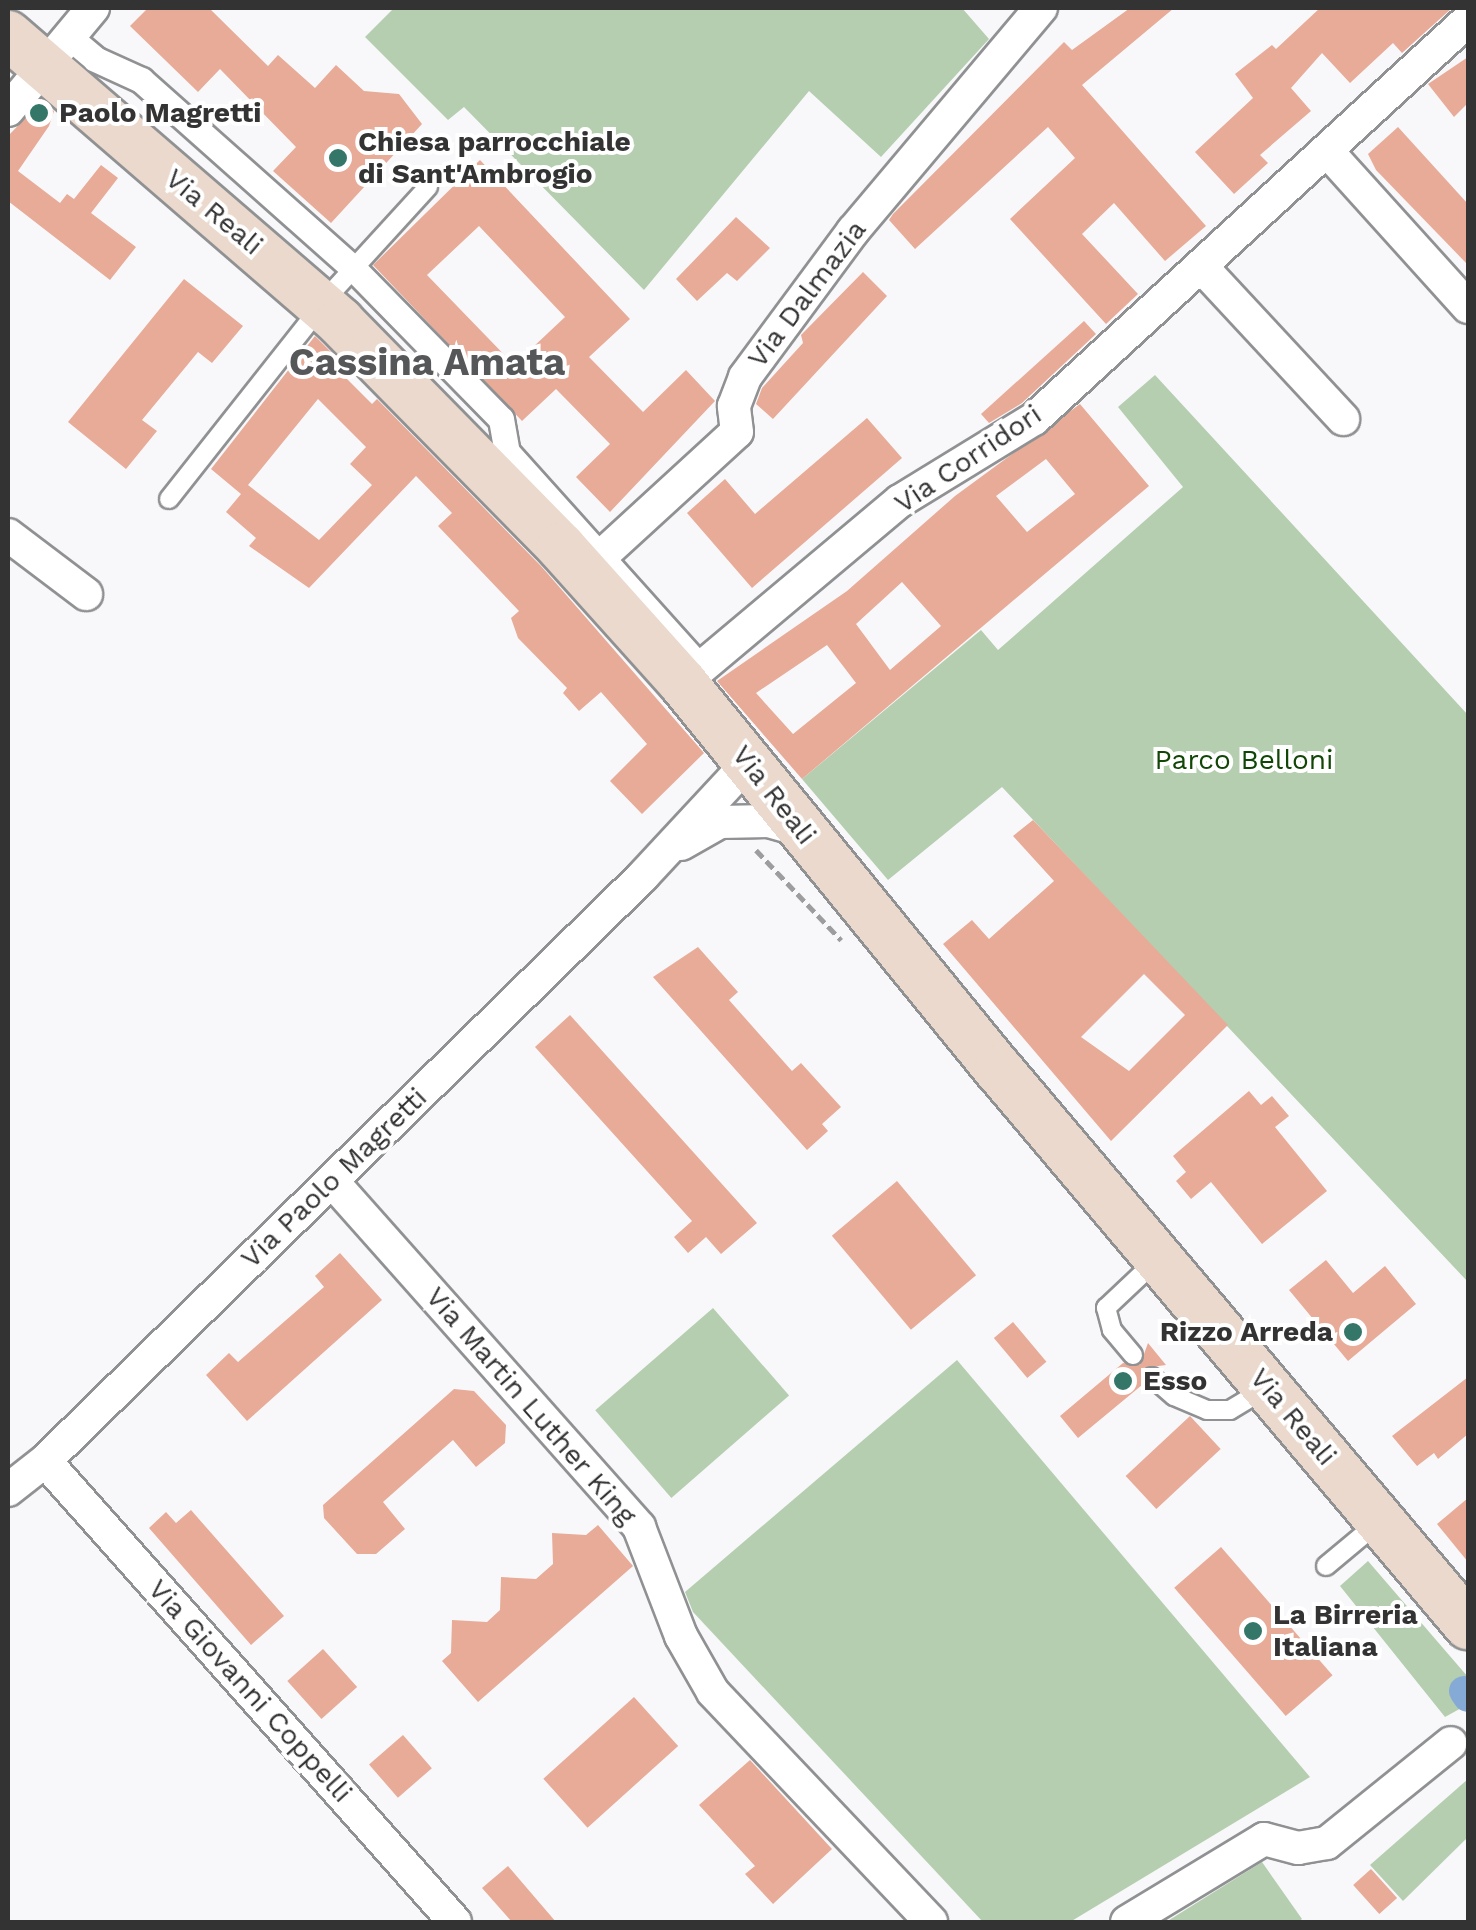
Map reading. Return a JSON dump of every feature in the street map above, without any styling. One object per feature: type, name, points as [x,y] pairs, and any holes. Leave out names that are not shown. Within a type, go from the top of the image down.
[{"type":"main road","name":"Via Reali","points":[[39,46],[322,305],[593,563],[692,675],[748,763],[800,830],[1468,1624]]},
{"type":"street","points":[[8,110],[39,46],[93,8]]},
{"type":"street","name":"Via Dalmazia","points":[[593,563],[737,432],[734,406],[744,377],[853,231],[1041,8]]},
{"type":"street","name":"Via Corridori","points":[[692,675],[900,501],[1034,419],[1468,20]]},
{"type":"street","points":[[39,46],[95,58],[141,80],[352,268],[501,419],[507,452],[593,563]]},
{"type":"street","points":[[1328,152],[1468,308]]},
{"type":"street","points":[[1202,266],[1344,419]]},
{"type":"street","points":[[8,535],[86,594]]},
{"type":"street","name":"Via Paolo Magretti","points":[[8,1488],[45,1461],[658,862],[748,763]]},
{"type":"street","name":"Via Paolo Magretti","points":[[658,862],[720,822],[769,822],[800,830]]},
{"type":"street","name":"Via Martin Luther King","points":[[332,1181],[638,1527],[681,1636],[713,1692],[931,1922]]},
{"type":"street","name":"Via Giovanni Coppelli","points":[[45,1461],[455,1922]]},
{"type":"street","points":[[1127,1922],[1264,1839],[1298,1848],[1327,1843],[1452,1744]]},
{"type":"lane","points":[[169,500],[352,268],[428,187]]},
{"type":"lane","points":[[1134,1354],[1112,1330],[1106,1308],[1158,1258]]},
{"type":"lane","points":[[1152,1376],[1164,1390],[1206,1410],[1248,1403],[1268,1387]]},
{"type":"lane","points":[[1326,1566],[1380,1521]]},
{"type":"green space","points":[[394,8],[962,8],[989,39],[881,157],[809,91],[644,290],[464,107],[448,120],[365,37]]},
{"type":"green space","name":"Parco Belloni","points":[[1155,375],[1468,715],[1468,1282],[1002,787],[888,880],[802,779],[981,630],[998,650],[1183,487],[1118,407]]},
{"type":"green space","points":[[713,1308],[789,1396],[671,1498],[595,1410]]},
{"type":"green space","points":[[957,1360],[1310,1777],[1070,1922],[983,1922],[693,1612],[685,1592]]},
{"type":"green space","points":[[1368,1561],[1468,1677],[1468,1690],[1460,1696],[1465,1706],[1445,1717],[1340,1586]]},
{"type":"green space","points":[[1468,1779],[1468,1837],[1403,1901],[1370,1865]]},
{"type":"green space","points":[[1262,1862],[1302,1919],[1298,1922],[1166,1922]]},
{"type":"building","points":[[148,8],[209,8],[268,66],[278,55],[315,88],[336,65],[364,91],[399,94],[422,124],[331,223],[273,171],[296,147],[220,69],[198,92],[130,26]]},
{"type":"building","points":[[1130,8],[1174,8],[1082,85],[1206,226],[1165,261],[1114,203],[1082,234],[1138,294],[1106,324],[1010,219],[1075,158],[1048,127],[915,249],[889,220],[893,214],[1064,42],[1072,50]]},
{"type":"building","points":[[1320,8],[1452,8],[1402,53],[1393,43],[1350,83],[1322,53],[1291,88],[1311,111],[1260,155],[1268,163],[1234,194],[1195,152],[1253,98],[1235,74],[1272,45],[1276,49]]},
{"type":"building","points":[[1468,57],[1468,103],[1454,117],[1428,84]]},
{"type":"building","points":[[42,101],[54,111],[49,126],[18,171],[60,203],[67,194],[74,199],[101,165],[118,178],[91,213],[136,247],[110,280],[8,201],[8,136]]},
{"type":"building","points":[[1398,127],[1468,204],[1468,265],[1376,170],[1368,154]]},
{"type":"building","points":[[480,160],[630,319],[589,357],[643,412],[686,370],[715,401],[610,512],[576,477],[610,444],[556,389],[522,421],[373,265]],"holes":[[[479,226],[565,317],[514,365],[427,275]]]},
{"type":"building","points":[[736,217],[770,248],[737,281],[727,273],[697,301],[676,279]]},
{"type":"building","points":[[863,272],[887,296],[773,419],[756,404],[762,388],[803,343],[801,335]]},
{"type":"building","points":[[184,279],[243,326],[212,363],[198,352],[142,420],[157,431],[126,469],[68,422]]},
{"type":"building","points":[[1084,321],[1096,334],[1022,403],[989,423],[981,414]]},
{"type":"building","points":[[315,336],[345,366],[340,372],[372,404],[377,399],[541,566],[704,753],[642,814],[610,781],[647,744],[601,692],[579,711],[563,693],[567,688],[518,638],[511,618],[519,611],[438,526],[452,513],[416,476],[309,588],[249,546],[256,538],[226,512],[241,494],[211,469]],"holes":[[[318,399],[366,447],[350,464],[372,485],[319,540],[248,485]]]},
{"type":"building","points":[[1080,404],[1149,486],[802,779],[717,681],[847,591],[955,496]],"holes":[[[1046,459],[1075,494],[1027,532],[996,496]],[[902,582],[941,626],[890,670],[856,624]],[[827,645],[856,683],[793,734],[756,693]]]},
{"type":"building","points":[[867,418],[902,458],[752,588],[687,513],[725,479],[755,514]]},
{"type":"building","points":[[1033,820],[1228,1025],[1111,1141],[943,944],[972,920],[989,939],[1054,881],[1013,836]],"holes":[[[1144,974],[1185,1015],[1129,1071],[1081,1037]]]},
{"type":"building","points":[[698,947],[738,992],[729,1000],[792,1071],[801,1063],[841,1107],[822,1124],[828,1131],[807,1150],[653,977]]},
{"type":"building","points":[[570,1015],[757,1223],[721,1254],[706,1237],[688,1253],[674,1237],[692,1221],[535,1047]]},
{"type":"building","points":[[1249,1091],[1261,1105],[1272,1096],[1289,1116],[1275,1127],[1327,1191],[1262,1244],[1211,1182],[1191,1199],[1176,1181],[1186,1172],[1173,1156]]},
{"type":"building","points":[[897,1181],[976,1275],[911,1330],[832,1236]]},
{"type":"building","points":[[340,1253],[382,1300],[247,1421],[206,1375],[229,1353],[238,1362],[324,1287],[315,1276]]},
{"type":"building","name":"Rizzo Arreda","points":[[1326,1260],[1353,1293],[1385,1266],[1416,1304],[1348,1361],[1289,1290]]},
{"type":"building","points":[[1013,1322],[1046,1362],[1027,1378],[994,1338]]},
{"type":"building","points":[[1148,1343],[1166,1365],[1143,1368],[1142,1385],[1078,1438],[1060,1416],[1123,1363],[1140,1365]]},
{"type":"building","points":[[1468,1377],[1468,1434],[1438,1459],[1434,1453],[1417,1466],[1392,1436]]},
{"type":"building","points":[[454,1389],[474,1391],[506,1425],[505,1443],[476,1467],[453,1440],[383,1502],[405,1529],[376,1554],[357,1554],[324,1518],[323,1505]]},
{"type":"building","points":[[1190,1416],[1221,1449],[1156,1509],[1126,1476]]},
{"type":"building","points":[[1468,1498],[1468,1562],[1437,1524]]},
{"type":"building","points":[[191,1510],[284,1616],[251,1645],[149,1528],[166,1512],[176,1523]]},
{"type":"building","points":[[598,1525],[633,1566],[478,1702],[442,1661],[451,1653],[452,1620],[487,1622],[500,1610],[501,1577],[536,1579],[553,1564],[552,1533],[586,1535]]},
{"type":"building","name":"La Birreria Italiana","points":[[1221,1547],[1333,1675],[1286,1716],[1174,1588]]},
{"type":"building","points":[[323,1649],[357,1687],[321,1719],[287,1681]]},
{"type":"building","points":[[634,1697],[678,1746],[587,1828],[543,1779]]},
{"type":"building","points":[[403,1735],[432,1768],[398,1798],[369,1765]]},
{"type":"building","points":[[750,1760],[832,1849],[773,1904],[745,1874],[755,1866],[699,1805]]},
{"type":"building","points":[[508,1866],[556,1922],[512,1922],[482,1888]]},
{"type":"building","points":[[1371,1869],[1397,1898],[1379,1914],[1353,1885]]},
{"type":"waterway","points":[[1464,1691],[1468,1697]]},
{"type":"place","name":"Paolo Magretti","points":[[39,113]]},
{"type":"place","name":"Chiesa parrocchiale di Sant'Ambrogio","points":[[338,158]]},
{"type":"place","name":"Rizzo Arreda","points":[[1353,1332]]},
{"type":"place","name":"Esso","points":[[1123,1381]]},
{"type":"place","name":"La Birreria Italiana","points":[[1253,1631]]},
{"type":"district","name":"Cassina Amata","points":[[427,363]]}]
